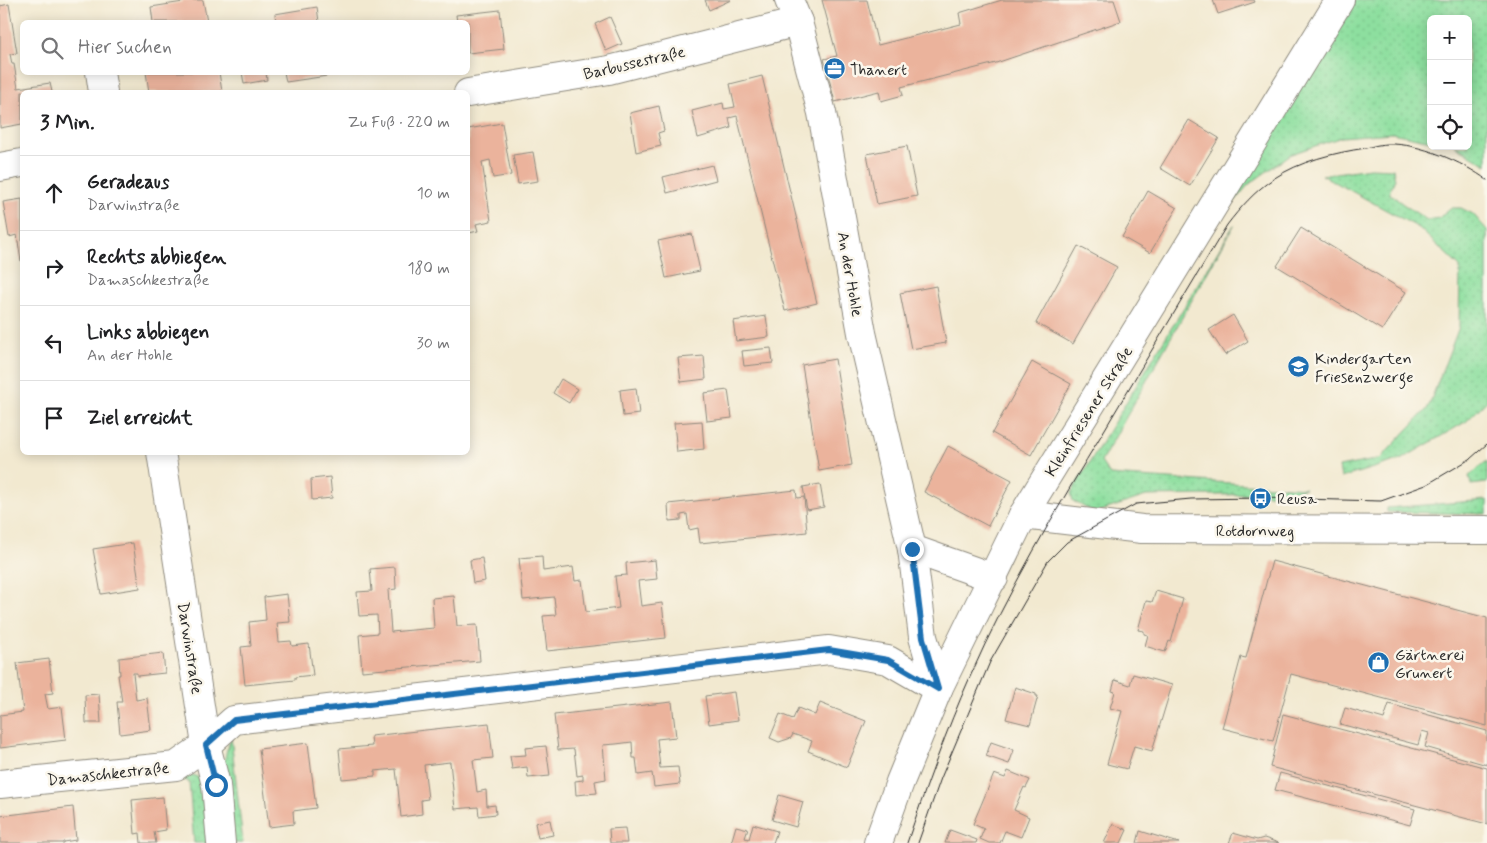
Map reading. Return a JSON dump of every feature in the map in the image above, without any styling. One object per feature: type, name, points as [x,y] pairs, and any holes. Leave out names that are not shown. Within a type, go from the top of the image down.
[{"type":"street","name":"Kleinfriesener Straße","points":[[878,843],[900,782],[938,689],[994,578],[1023,515],[1340,0]]},
{"type":"street","name":"Barbussestraße","points":[[470,93],[609,70],[794,11]]},
{"type":"street","name":"An der Hohle","points":[[794,11],[822,113],[862,333],[912,549],[923,638],[938,689]]},
{"type":"street","points":[[100,75],[103,90]]},
{"type":"street","points":[[0,167],[20,163]]},
{"type":"street","name":"Darwinstraße","points":[[161,455],[206,745],[216,785],[221,843]]},
{"type":"street","name":"Rotdornweg","points":[[1023,515],[1142,530],[1487,530]]},
{"type":"street","points":[[912,549],[994,578]]},
{"type":"street","name":"Damaschkestraße","points":[[0,784],[176,766],[206,745],[234,720],[829,650],[888,660],[938,689]]},
{"type":"green space","points":[[1354,0],[1487,0],[1487,165],[1462,150],[1472,150],[1472,15],[1427,15],[1427,140],[1392,133],[1342,137],[1291,154],[1248,185],[1217,223]]},
{"type":"green space","points":[[1370,168],[1393,169],[1395,179],[1389,193],[1427,220],[1439,218],[1450,208],[1461,208],[1473,214],[1487,230],[1487,401],[1467,421],[1402,459],[1341,478],[1339,467],[1380,459],[1428,408],[1459,327],[1460,267],[1419,228],[1322,175]]},
{"type":"green space","points":[[1234,225],[1101,462],[1110,475],[1305,488],[1283,494],[1146,496],[1095,513],[1073,501],[1071,493]]},
{"type":"green space","points":[[1487,461],[1487,483],[1471,485],[1469,476]]},
{"type":"green space","points":[[1487,500],[1487,514],[1387,512],[1387,508]]},
{"type":"green space","points":[[231,737],[243,843],[228,843],[223,777],[224,764]]},
{"type":"green space","points":[[193,775],[202,779],[214,843],[194,843],[189,782],[179,777]]},
{"type":"building","points":[[182,0],[203,0],[207,20],[153,20],[151,7],[183,2]]},
{"type":"building","points":[[705,0],[731,0],[709,10]]},
{"type":"building","points":[[822,0],[867,0],[878,45],[961,24],[959,13],[1002,0],[1114,0],[1121,21],[996,63],[901,87],[903,95],[881,101],[879,91],[835,102],[824,59],[837,56]]},
{"type":"building","points":[[1213,0],[1254,0],[1255,2],[1218,14]]},
{"type":"building","points":[[9,4],[17,53],[10,54],[12,64],[14,64],[18,88],[50,83],[52,90],[20,90],[20,124],[0,128],[0,6]]},
{"type":"building","points":[[317,7],[319,20],[276,20],[275,14]]},
{"type":"building","points":[[500,10],[504,49],[470,53],[470,20],[457,20],[456,15]]},
{"type":"building","points":[[610,17],[622,44],[606,51],[595,24]]},
{"type":"building","points":[[146,75],[219,75],[222,90],[149,90]]},
{"type":"building","points":[[242,75],[266,75],[267,80],[244,84]]},
{"type":"building","points":[[285,75],[327,75],[327,76],[286,82]]},
{"type":"building","points":[[762,76],[817,303],[785,311],[737,116],[729,118],[731,128],[698,138],[692,111],[723,103],[724,109],[735,107],[730,84]]},
{"type":"building","points":[[659,106],[664,131],[658,133],[661,146],[636,152],[630,113]]},
{"type":"building","points":[[1189,120],[1219,138],[1190,186],[1160,168]]},
{"type":"building","points":[[502,123],[511,175],[493,178],[490,160],[482,162],[491,221],[476,224],[478,231],[470,233],[470,129]]},
{"type":"building","points":[[907,146],[917,196],[877,204],[867,154]]},
{"type":"building","points":[[533,152],[538,181],[518,184],[513,155]]},
{"type":"building","points":[[712,165],[716,180],[667,193],[663,177]]},
{"type":"building","points":[[1148,191],[1177,208],[1150,253],[1122,237]]},
{"type":"building","points":[[20,199],[20,254],[17,235],[9,237],[3,202]]},
{"type":"building","points":[[1301,228],[1406,292],[1382,330],[1277,266]]},
{"type":"building","points":[[692,234],[700,271],[666,278],[658,241]]},
{"type":"building","points":[[1078,246],[1117,267],[1073,344],[1036,323]]},
{"type":"building","points":[[936,286],[946,343],[911,349],[900,293]]},
{"type":"building","points":[[1233,315],[1248,341],[1225,355],[1209,330]]},
{"type":"building","points":[[766,316],[769,337],[736,341],[733,321]]},
{"type":"building","points":[[771,348],[773,363],[744,366],[742,351]]},
{"type":"building","points":[[704,356],[706,379],[681,382],[678,358]]},
{"type":"building","points":[[835,359],[852,465],[819,471],[802,365]]},
{"type":"building","points":[[1032,362],[1071,384],[1031,455],[992,433]]},
{"type":"building","points":[[561,379],[577,389],[569,403],[553,393]]},
{"type":"building","points":[[636,388],[639,414],[623,416],[620,390]]},
{"type":"building","points":[[728,390],[732,418],[707,421],[704,393]]},
{"type":"building","points":[[702,421],[704,449],[677,452],[674,423]]},
{"type":"building","points":[[948,446],[1012,480],[988,526],[924,492]]},
{"type":"building","points":[[330,477],[332,498],[312,500],[311,479]]},
{"type":"building","points":[[820,484],[824,507],[807,510],[803,487]]},
{"type":"building","points":[[796,490],[797,498],[804,497],[807,532],[700,543],[698,528],[689,530],[687,514],[681,515],[681,520],[669,521],[668,504]]},
{"type":"building","points":[[133,543],[140,588],[101,594],[93,549]]},
{"type":"building","points":[[542,556],[543,571],[573,567],[575,581],[582,580],[586,612],[619,608],[615,576],[627,575],[626,563],[655,560],[657,579],[638,581],[641,606],[662,603],[666,638],[547,651],[543,616],[556,615],[554,597],[523,600],[519,558]]},
{"type":"building","points":[[482,558],[485,581],[473,583],[470,560]]},
{"type":"building","points":[[1272,561],[1487,618],[1487,726],[1291,674],[1273,741],[1222,728],[1241,657],[1246,658]]},
{"type":"building","points":[[395,567],[396,589],[388,590],[391,632],[434,628],[432,598],[454,596],[457,626],[477,625],[480,661],[362,671],[359,635],[378,633],[377,615],[359,616],[357,592],[372,591],[370,569]]},
{"type":"building","points":[[1156,591],[1183,599],[1171,642],[1169,641],[1165,652],[1145,646],[1148,635],[1144,634],[1144,631],[1138,630],[1146,601],[1152,602]]},
{"type":"building","points":[[287,594],[290,622],[277,623],[279,642],[291,641],[292,646],[309,644],[313,675],[295,677],[295,680],[245,685],[241,647],[251,646],[249,622],[266,620],[264,597]]},
{"type":"building","points":[[163,653],[165,673],[137,676],[137,673],[133,673],[136,700],[147,698],[151,730],[120,734],[117,702],[122,702],[118,675],[120,675],[119,658]]},
{"type":"building","points":[[49,659],[53,693],[45,694],[48,709],[62,707],[66,740],[0,748],[0,715],[23,712],[17,663]]},
{"type":"building","points":[[1133,674],[1172,685],[1152,751],[1134,746],[1127,769],[1107,764],[1122,711],[1110,708],[1115,692],[1112,691],[1115,680],[1130,685]]},
{"type":"building","points":[[1015,687],[1038,696],[1030,725],[1006,719]]},
{"type":"building","points":[[734,692],[738,720],[709,724],[705,696]]},
{"type":"building","points":[[99,694],[101,723],[86,723],[85,695]]},
{"type":"building","points":[[672,702],[676,737],[657,739],[660,768],[678,767],[680,784],[654,787],[652,773],[638,775],[636,758],[633,758],[632,742],[603,745],[606,779],[595,781],[597,793],[576,795],[575,781],[583,780],[583,775],[577,776],[574,749],[558,750],[554,715]]},
{"type":"building","points":[[820,703],[866,721],[847,767],[808,751],[812,741],[793,734],[791,738],[779,742],[770,738],[780,714],[793,719],[798,708],[815,715]]},
{"type":"building","points":[[1389,704],[1487,731],[1487,765],[1425,747],[1429,733],[1422,731],[1418,745],[1340,724],[1345,708],[1384,719]]},
{"type":"building","points":[[1283,714],[1487,768],[1487,824],[1270,767]]},
{"type":"building","points":[[489,723],[493,758],[473,760],[477,792],[486,790],[487,806],[495,805],[496,814],[479,816],[478,807],[455,809],[450,762],[424,765],[428,799],[421,800],[422,814],[401,817],[396,769],[375,771],[375,776],[342,779],[339,749],[372,746],[371,736]]},
{"type":"building","points":[[991,742],[1014,750],[1009,764],[986,756]]},
{"type":"building","points":[[308,743],[316,808],[293,811],[294,824],[269,827],[259,749]]},
{"type":"building","points":[[546,746],[550,776],[528,778],[527,767],[512,769],[510,756],[526,755],[525,748]]},
{"type":"building","points":[[1008,771],[1030,780],[1026,788],[1024,787],[1014,810],[1029,817],[1021,837],[1005,831],[1000,843],[989,843],[980,839],[984,829],[973,824],[994,774],[1005,778]]},
{"type":"building","points":[[1280,773],[1415,809],[1410,825],[1275,790]]},
{"type":"building","points":[[779,795],[803,802],[796,827],[772,820]]},
{"type":"building","points":[[163,797],[166,830],[154,832],[156,843],[141,843],[140,833],[135,834],[132,800]]},
{"type":"building","points":[[73,807],[76,840],[63,843],[0,843],[0,816]]},
{"type":"building","points":[[550,820],[553,835],[538,838],[535,823]]},
{"type":"building","points":[[753,824],[777,831],[773,843],[731,843],[736,826],[748,829],[745,838],[749,839]]},
{"type":"building","points":[[1113,824],[1127,830],[1121,843],[1104,843]]},
{"type":"building","points":[[625,828],[627,843],[610,843],[609,829]]},
{"type":"building","points":[[950,830],[977,840],[976,843],[945,843]]},
{"type":"building","points":[[1140,831],[1179,843],[1137,843]]},
{"type":"building","points":[[1233,833],[1257,840],[1264,838],[1279,843],[1229,843]]},
{"type":"tram line","points":[[907,843],[961,697],[1016,582],[1227,225],[1243,206],[1266,184],[1294,167],[1329,155],[1383,144],[1427,150],[1453,160],[1487,180]]},
{"type":"tram line","points":[[918,843],[941,778],[990,662],[1048,561],[1067,542],[1136,504],[1191,499],[1261,498],[1381,501],[1426,485],[1470,459],[1487,444]]},
{"type":"place","name":"Thanert","points":[[834,69]]},
{"type":"place","name":"Kindergarten Friesenzwerge","points":[[1299,367]]},
{"type":"place","name":"Reusa","points":[[1261,498]]},
{"type":"place","name":"Gärtnerei Grunert","points":[[1379,663]]},
{"type":"route","points":[[216,785],[206,745],[234,720],[829,650],[888,660],[938,689],[923,638],[912,549]]}]
